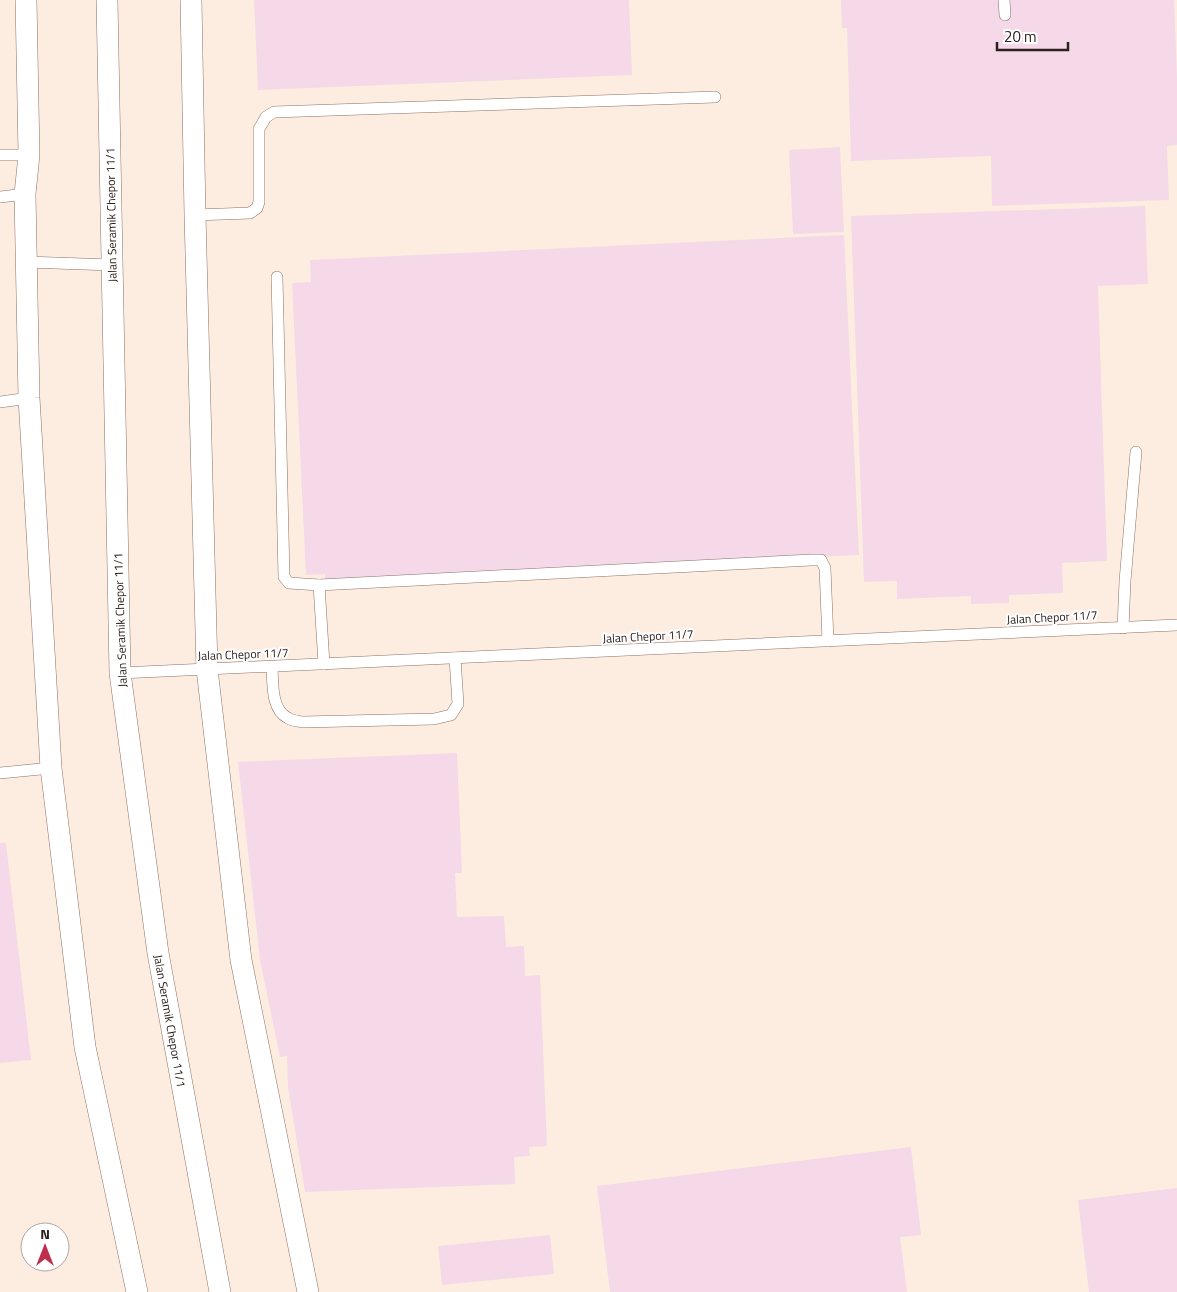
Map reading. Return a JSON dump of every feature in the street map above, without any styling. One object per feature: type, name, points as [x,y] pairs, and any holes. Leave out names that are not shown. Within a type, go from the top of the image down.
[{"type":"street","points":[[26,0],[29,155],[25,194],[30,398],[51,768],[85,1047],[137,1292]]},
{"type":"street","name":"Jalan Seramik Chepor 11/1","points":[[107,0],[120,673],[158,952],[220,1292]]},
{"type":"street","points":[[191,0],[194,215],[207,669],[241,960],[308,1292]]},
{"type":"lane","points":[[1004,0],[1005,15]]},
{"type":"lane","points":[[194,215],[250,213],[257,208],[259,202],[259,129],[266,117],[274,112],[715,98]]},
{"type":"lane","points":[[0,155],[29,155]]},
{"type":"lane","points":[[0,197],[25,194]]},
{"type":"lane","points":[[26,262],[112,266]]},
{"type":"lane","points":[[277,277],[284,578],[289,583],[319,584],[821,560],[825,568],[828,641]]},
{"type":"lane","points":[[0,402],[30,398]]},
{"type":"lane","points":[[1123,628],[1136,452]]},
{"type":"lane","points":[[319,584],[324,664]]},
{"type":"lane","name":"Jalan Chepor 11/7","points":[[120,673],[1177,625]]},
{"type":"lane","points":[[272,667],[274,693],[278,711],[288,719],[303,722],[434,719],[451,715],[458,704],[455,658]]},
{"type":"lane","points":[[0,773],[51,768]]},
{"type":"shaded area","points":[[0,0],[1177,0],[1177,1292],[0,1292]]},
{"type":"building","points":[[254,0],[629,0],[632,75],[258,90]]},
{"type":"building","points":[[841,0],[1174,0],[1177,145],[1167,146],[1169,200],[992,206],[991,156],[851,161],[847,28],[842,28]]},
{"type":"building","points":[[840,147],[844,232],[793,234],[789,150]]},
{"type":"building","points":[[1145,206],[1148,284],[1098,286],[1107,561],[1062,563],[1063,593],[1009,595],[1009,603],[971,604],[971,596],[897,599],[897,581],[864,582],[851,216]]},
{"type":"building","points":[[844,235],[859,555],[325,580],[325,574],[306,575],[292,283],[311,282],[310,260]]},
{"type":"building","points":[[457,753],[462,873],[455,873],[457,917],[504,916],[506,947],[524,946],[525,976],[540,975],[547,1146],[529,1147],[530,1156],[514,1157],[515,1184],[305,1192],[288,1087],[287,1056],[280,1057],[260,960],[238,762]]},
{"type":"building","points":[[0,843],[6,843],[31,1060],[0,1063]]},
{"type":"building","points":[[911,1147],[921,1235],[900,1237],[907,1292],[610,1292],[597,1186]]},
{"type":"building","points":[[1177,1188],[1177,1292],[1089,1292],[1078,1200]]},
{"type":"building","points":[[550,1235],[554,1274],[442,1285],[438,1246]]}]
